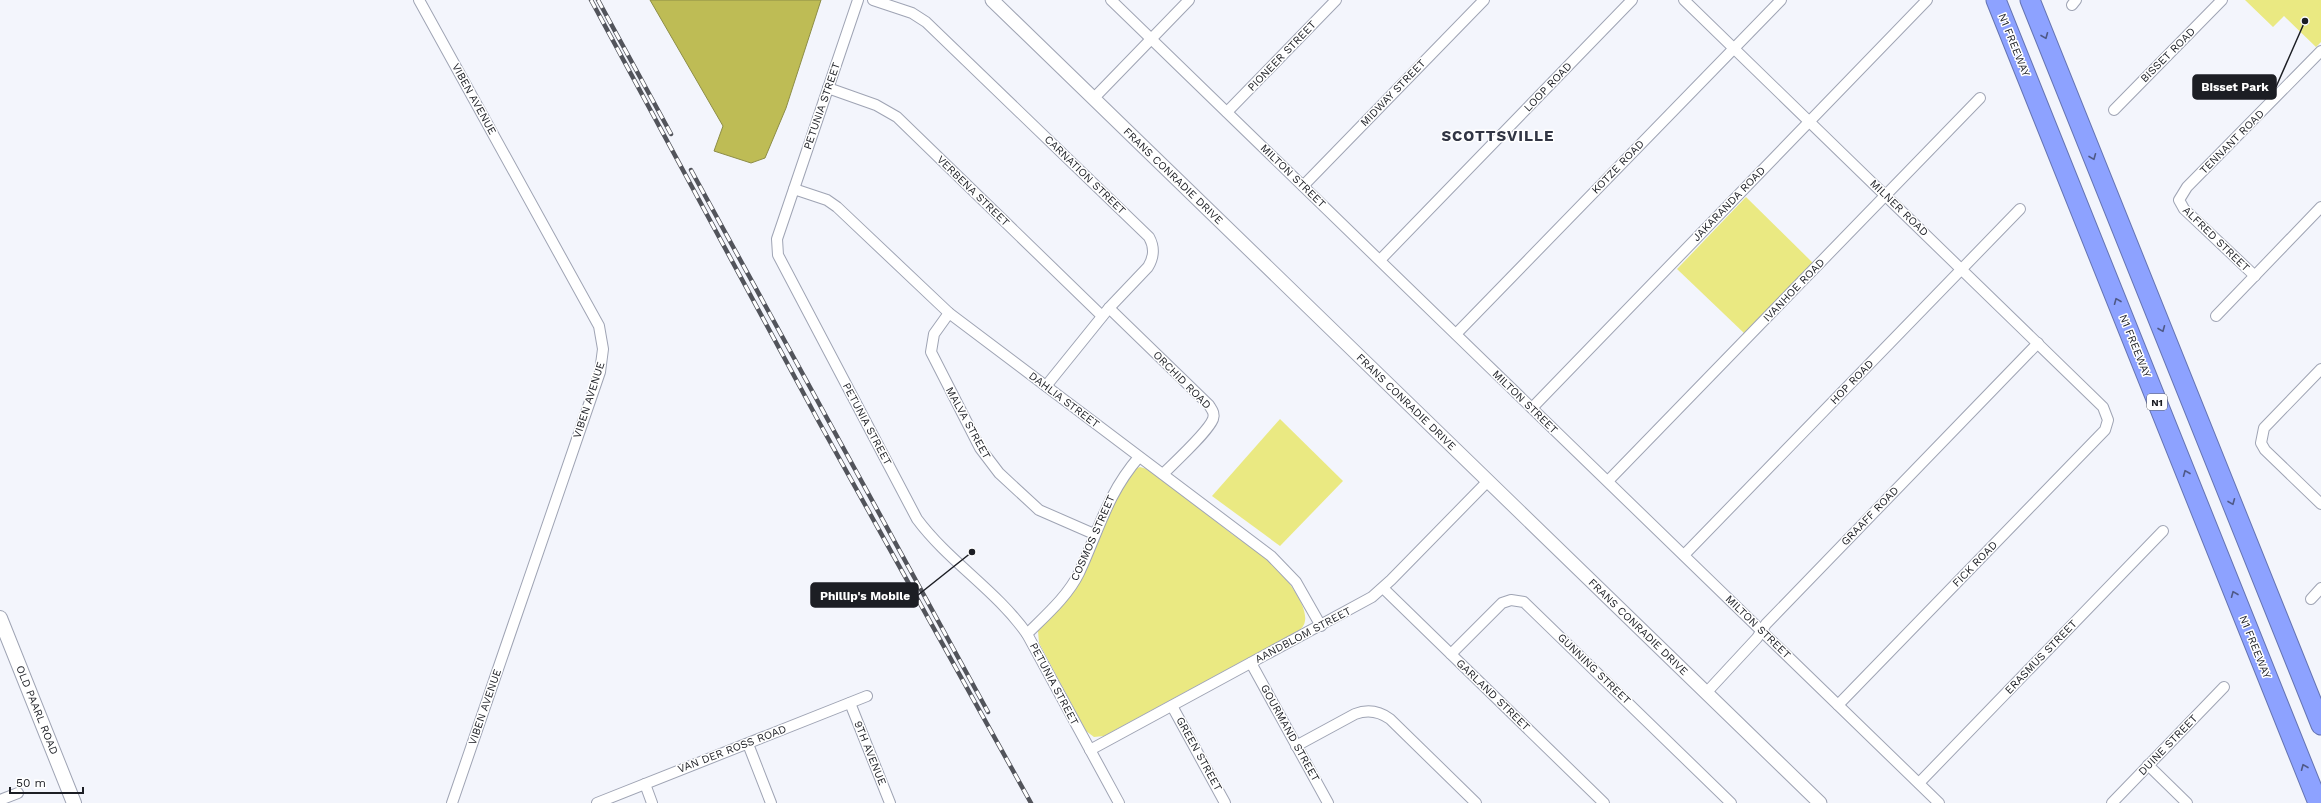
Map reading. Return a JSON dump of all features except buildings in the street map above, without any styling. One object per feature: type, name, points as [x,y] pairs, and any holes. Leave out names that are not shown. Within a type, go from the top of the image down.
[{"type":"highway","name":"N1 FREEWAY","points":[[1996,0],[2318,803]]},
{"type":"highway","points":[[2030,0],[2321,725]]},
{"type":"main road","name":"OLD PAARL ROAD","points":[[0,618],[74,803]]},
{"type":"street","name":"VIBEN AVENUE","points":[[419,0],[598,326],[604,349],[600,372],[452,803]]},
{"type":"street","name":"PETUNIA STREET","points":[[858,0],[777,239],[778,256],[917,519],[953,560],[1009,609],[1027,634],[1119,803]]},
{"type":"street","name":"CARNATION STREET","points":[[873,0],[912,13],[926,22],[1149,237],[1152,244],[1153,260],[1148,268],[1102,316],[1046,386]]},
{"type":"street","name":"FRANS CONRADIE DRIVE","points":[[992,0],[1820,803]]},
{"type":"street","name":"MILTON STREET","points":[[1111,0],[1939,803]]},
{"type":"street","points":[[1093,98],[1189,0]]},
{"type":"street","name":"PIONEER STREET","points":[[1227,112],[1336,0]]},
{"type":"street","name":"MIDWAY STREET","points":[[1303,186],[1484,0]]},
{"type":"street","name":"LOOP ROAD","points":[[1380,260],[1632,0]]},
{"type":"street","name":"MILNER ROAD","points":[[1684,0],[2103,407],[2108,420]]},
{"type":"street","name":"KOTZE ROAD","points":[[1456,334],[1781,0]]},
{"type":"street","name":"JAKARANDA ROAD","points":[[1532,408],[1927,0]]},
{"type":"street","name":"BISSET ROAD","points":[[2114,110],[2222,0]]},
{"type":"street","name":"TENNANT ROAD","points":[[2179,200],[2187,186],[2321,51]]},
{"type":"street","name":"VERBENA STREET","points":[[828,88],[876,105],[896,117],[1102,316]]},
{"type":"street","name":"IVANHOE ROAD","points":[[1608,481],[1980,98]]},
{"type":"street","name":"DAHLIA STREET","points":[[794,189],[828,200],[949,313],[1163,474],[1285,569],[1296,582],[1321,626]]},
{"type":"street","name":"ALFRED STREET","points":[[2179,200],[2184,209],[2255,276]]},
{"type":"street","points":[[2216,316],[2321,207]]},
{"type":"street","name":"HOP ROAD","points":[[1684,555],[2020,209]]},
{"type":"street","name":"ORCHID ROAD","points":[[1109,308],[1209,405],[1214,413],[1212,420],[1204,430],[1163,474]]},
{"type":"street","name":"MALVA STREET","points":[[949,313],[934,334],[931,352],[980,448],[999,473],[1039,510],[1094,534]]},
{"type":"street","name":"GRAAFF ROAD","points":[[1706,693],[1762,630],[2038,343]]},
{"type":"street","points":[[2321,368],[2264,428],[2261,443],[2265,450],[2321,504]]},
{"type":"street","name":"FICK ROAD","points":[[1838,705],[2105,430],[2108,420]]},
{"type":"street","name":"COSMOS STREET","points":[[1027,634],[1071,587],[1079,573],[1111,496],[1125,473],[1139,457]]},
{"type":"street","name":"AANDBLOM STREET","points":[[1090,750],[1360,605],[1383,588],[1488,481]]},
{"type":"street","name":"ERASMUS STREET","points":[[1919,783],[2163,530]]},
{"type":"street","name":"GARLAND STREET","points":[[1383,588],[1604,803]]},
{"type":"street","points":[[2310,599],[2321,588]]},
{"type":"street","name":"GUNNING STREET","points":[[1451,654],[1502,603],[1515,600],[1524,602],[1731,803]]},
{"type":"street","name":"GOURMAND STREET","points":[[1251,663],[1328,803]]},
{"type":"street","name":"DUINE STREET","points":[[2112,803],[2224,687]]},
{"type":"street","name":"VAN DER ROSS ROAD","points":[[597,803],[867,696]]},
{"type":"street","name":"9TH AVENUE","points":[[850,703],[890,803]]},
{"type":"street","name":"GREEN STREET","points":[[1172,706],[1225,803]]},
{"type":"street","points":[[1296,746],[1355,714],[1365,711],[1376,712],[1390,720],[1476,803]]},
{"type":"street","points":[[748,744],[771,803]]},
{"type":"street","points":[[2148,765],[2187,803]]},
{"type":"street","points":[[645,784],[652,803]]},
{"type":"street","points":[[0,800],[18,793]]},
{"type":"shaded area","points":[[650,0],[821,0],[786,108],[765,158],[751,163],[714,151],[723,126]]},
{"type":"shaded area","points":[[2245,0],[2321,0],[2321,42],[2316,47],[2284,16],[2273,27]]},
{"type":"shaded area","points":[[1746,197],[1813,263],[1745,334],[1677,269]]},
{"type":"shaded area","points":[[1280,419],[1343,481],[1280,546],[1212,496]]},
{"type":"shaded area","points":[[1140,467],[1147,469],[1274,565],[1293,588],[1299,598],[1305,617],[1304,625],[1298,631],[1104,736],[1094,737],[1086,731],[1039,643],[1038,631],[1064,601],[1086,570],[1118,495],[1135,469]]},
{"type":"railway","points":[[591,0],[819,422],[1031,803]]},
{"type":"railway","points":[[598,0],[671,134]]},
{"type":"railway","points":[[691,170],[988,712]]},
{"type":"place","name":"Bisset Park","points":[[2305,21]]},
{"type":"place","name":"Phillip's Mobile","points":[[972,552]]},
{"type":"district","name":"SCOTTSVILLE","points":[[1498,136]]}]
